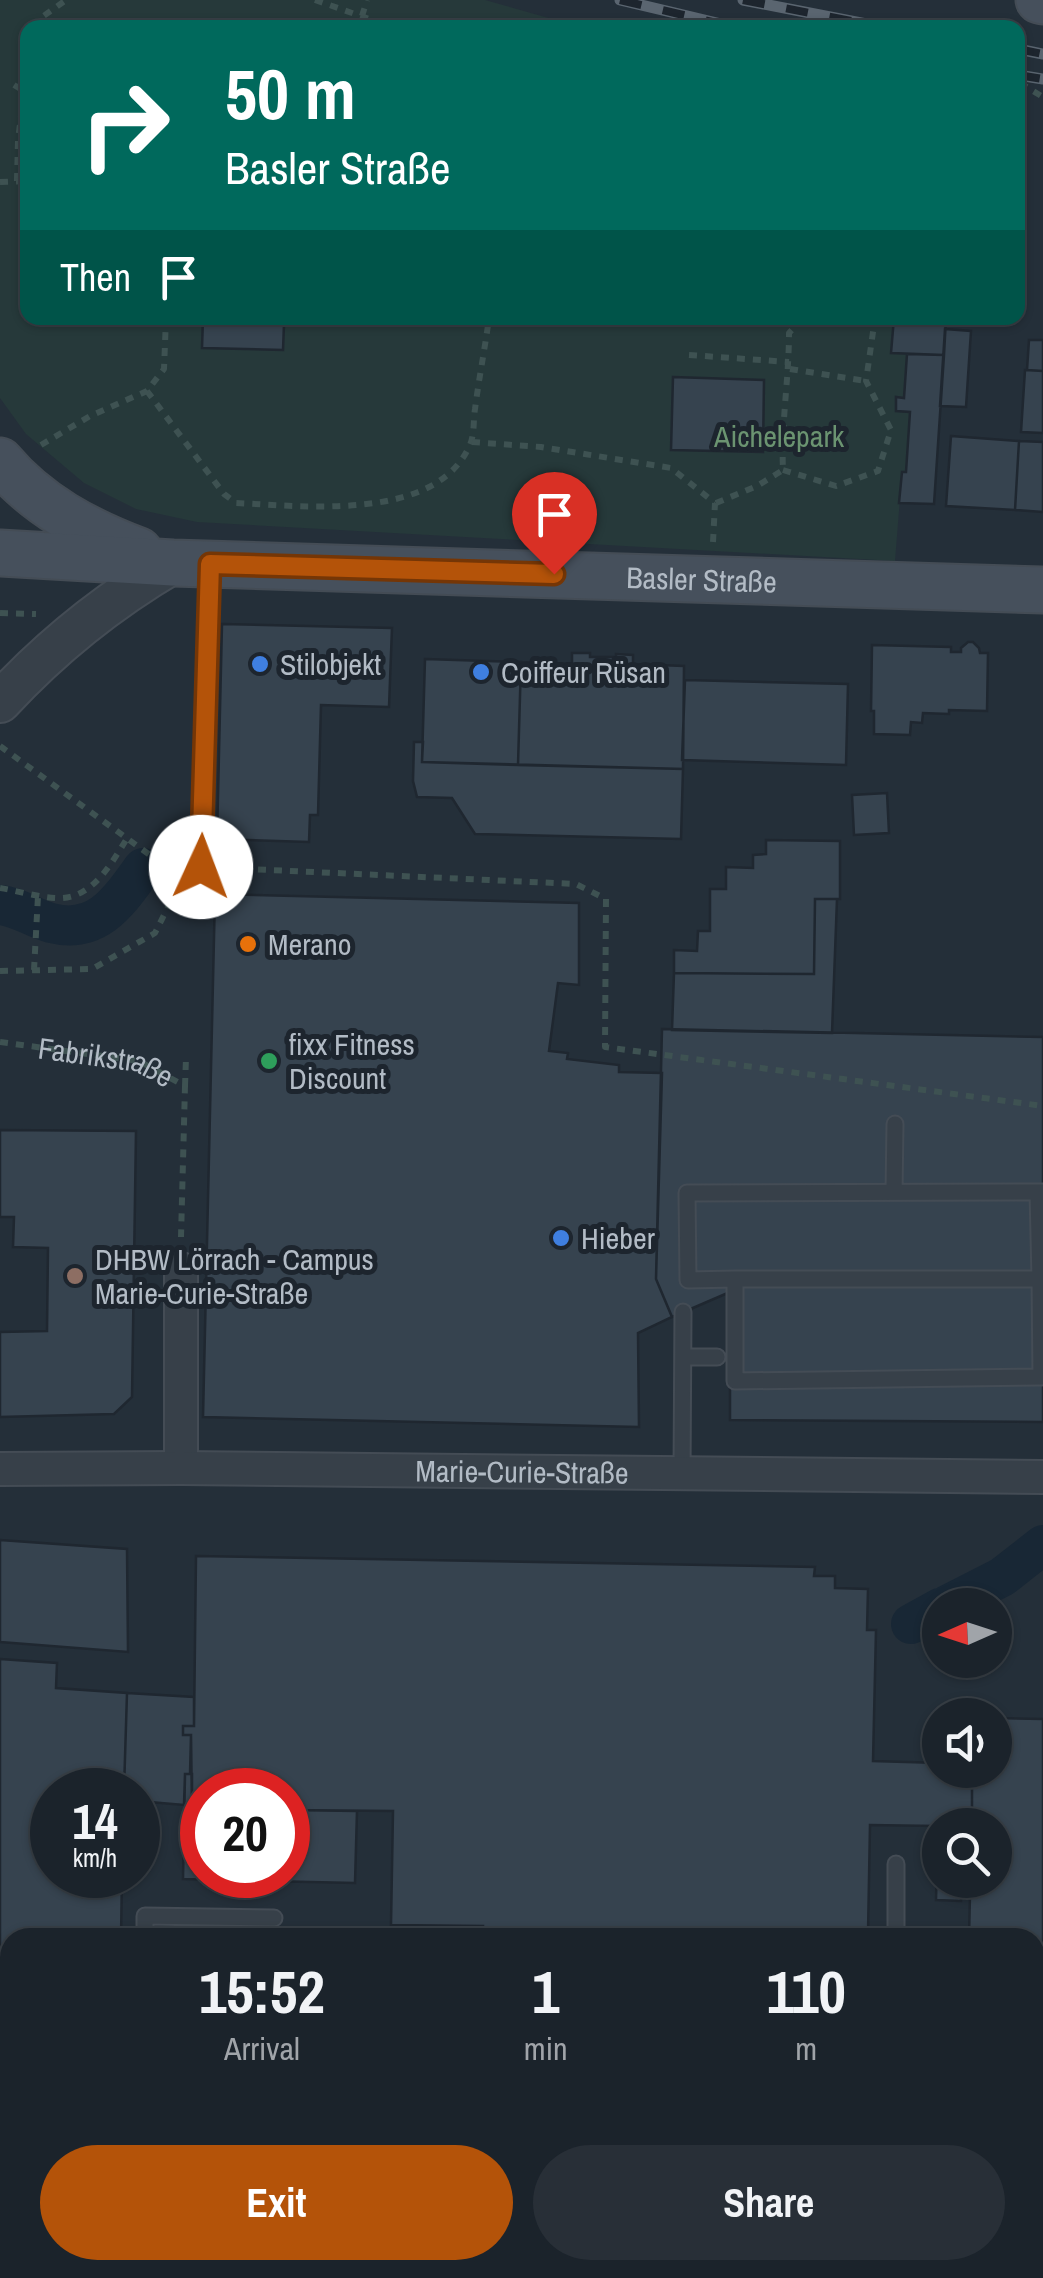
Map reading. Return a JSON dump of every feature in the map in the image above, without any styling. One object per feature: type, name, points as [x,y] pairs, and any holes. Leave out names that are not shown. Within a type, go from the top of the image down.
[{"type":"main road","points":[[4,466],[56,512],[124,545],[192,564]]},
{"type":"main road","name":"Basler Straße","points":[[0,553],[192,564],[1043,590]]},
{"type":"street","points":[[0,702],[41,660],[96,614],[141,582],[192,564]]},
{"type":"street","points":[[181,1269],[182,1468]]},
{"type":"street","name":"Marie-Curie-Straße","points":[[0,1469],[1043,1477]]},
{"type":"lane","points":[[192,564],[201,867]]},
{"type":"lane","points":[[894,1192],[895,1124]]},
{"type":"lane","points":[[735,1280],[736,1381],[1042,1377],[1041,1192],[687,1192],[688,1280],[1040,1279]]},
{"type":"lane","points":[[682,1473],[683,1312]]},
{"type":"lane","points":[[683,1357],[718,1357]]},
{"type":"lane","points":[[896,1864],[896,1928]]},
{"type":"lane","points":[[145,1928],[145,1916],[274,1918]]},
{"type":"path","points":[[38,20],[66,0]]},
{"type":"path","points":[[314,0],[373,20]]},
{"type":"path","points":[[362,16],[367,0]]},
{"type":"path","points":[[14,85],[20,89]]},
{"type":"path","points":[[0,182],[17,181],[20,124]]},
{"type":"path","points":[[4,466],[76,424],[148,391],[164,370],[166,325]]},
{"type":"path","points":[[148,391],[186,446],[224,494],[236,503],[333,506],[408,496],[458,466],[472,442],[489,325]]},
{"type":"path","points":[[783,470],[789,333],[796,325]]},
{"type":"path","points":[[472,442],[541,447],[671,468],[715,503],[783,470],[836,486],[878,471],[891,430],[866,381],[874,325]]},
{"type":"path","points":[[690,355],[789,366],[866,381]]},
{"type":"path","points":[[0,746],[165,866],[188,866],[156,934],[92,969],[0,971]]},
{"type":"path","points":[[0,888],[59,899],[77,895],[93,885],[126,840]]},
{"type":"path","points":[[201,867],[576,884],[606,899],[605,1047],[1043,1106]]},
{"type":"path","points":[[34,970],[38,896]]},
{"type":"path","name":"Fabrikstraße","points":[[0,1042],[139,1061],[184,1086],[181,1269]]},
{"type":"path","points":[[184,1086],[186,1058]]},
{"type":"green space","name":"Aichelepark","points":[[0,0],[485,0],[555,20],[20,20],[20,325],[893,325],[891,353],[907,354],[904,398],[896,398],[896,410],[910,412],[895,561],[197,522],[136,509],[84,483],[26,434],[0,398]]},
{"type":"building","points":[[203,325],[284,325],[283,350],[202,348]]},
{"type":"building","points":[[893,325],[946,325],[944,355],[891,353]]},
{"type":"building","points":[[945,329],[971,331],[966,407],[940,406]]},
{"type":"building","points":[[1029,340],[1043,340],[1043,371],[1027,370]]},
{"type":"building","points":[[907,354],[944,355],[934,504],[899,503],[902,472],[906,472],[910,412],[896,411],[896,397],[904,398]]},
{"type":"building","points":[[1025,370],[1043,371],[1043,433],[1021,432]]},
{"type":"building","points":[[673,377],[764,380],[763,452],[671,450]]},
{"type":"building","points":[[951,436],[1019,441],[1015,510],[946,506]]},
{"type":"building","points":[[1019,441],[1043,442],[1043,512],[1015,510]]},
{"type":"building","points":[[222,624],[392,628],[389,707],[321,705],[318,815],[310,815],[309,842],[217,839]]},
{"type":"building","points":[[968,642],[973,642],[980,653],[988,653],[987,711],[923,713],[922,723],[911,722],[910,735],[874,734],[872,645],[951,647],[951,652],[961,652]]},
{"type":"building","points":[[572,653],[590,653],[590,657],[633,655],[633,664],[684,666],[683,769],[518,765],[521,662],[572,664]]},
{"type":"building","points":[[425,659],[521,662],[518,765],[422,762]]},
{"type":"building","points":[[685,680],[848,684],[846,765],[682,760]]},
{"type":"building","points":[[414,742],[423,742],[422,762],[683,769],[681,839],[475,834],[452,798],[417,797],[413,781]]},
{"type":"building","points":[[887,793],[889,833],[854,835],[852,795]]},
{"type":"building","points":[[766,840],[840,841],[840,899],[815,899],[814,974],[674,973],[674,950],[697,951],[698,931],[710,931],[710,889],[726,889],[726,867],[753,868],[753,855],[766,854]]},
{"type":"building","points":[[215,894],[579,903],[579,985],[558,983],[549,1051],[568,1053],[567,1059],[619,1065],[619,1072],[662,1073],[656,1279],[672,1317],[638,1333],[639,1427],[203,1417]]},
{"type":"building","points":[[815,899],[837,899],[832,1033],[672,1030],[674,973],[814,974]]},
{"type":"building","name":"Hieber","points":[[662,1029],[1043,1037],[1043,1422],[730,1420],[730,1292],[672,1317],[656,1279]]},
{"type":"building","name":"DHBW Lörrach - Campus Marie-Curie-Straße","points":[[0,1130],[136,1131],[132,1397],[114,1414],[0,1417],[0,1332],[47,1331],[48,1248],[13,1247],[14,1217],[0,1217]]},
{"type":"building","points":[[0,1540],[127,1549],[128,1652],[0,1642]]},
{"type":"building","points":[[196,1556],[815,1567],[814,1576],[835,1576],[835,1588],[868,1589],[867,1630],[876,1630],[873,1761],[922,1762],[922,1788],[972,1788],[972,1808],[922,1808],[922,1826],[870,1825],[868,1928],[391,1925],[393,1811],[310,1810],[310,1768],[191,1768],[191,1735],[183,1735],[183,1726],[194,1726]]},
{"type":"building","points":[[0,1659],[57,1663],[56,1688],[127,1693],[125,1768],[30,1768],[30,1898],[122,1898],[121,1928],[0,1928]]},
{"type":"building","points":[[127,1693],[194,1697],[194,1726],[183,1726],[183,1735],[191,1735],[190,1768],[180,1768],[180,1805],[160,1803],[160,1768],[125,1768]]},
{"type":"building","points":[[1012,1718],[1043,1719],[1043,1928],[969,1928],[970,1898],[1012,1898],[1012,1808],[972,1808],[972,1788],[1012,1788]]},
{"type":"building","points":[[310,1810],[357,1811],[355,1883],[310,1882]]},
{"type":"waterway","points":[[0,905],[51,923],[82,924],[116,903],[143,868]]},
{"type":"waterway","points":[[980,1588],[1002,1577],[1043,1545]]},
{"type":"waterway","points":[[911,1624],[922,1618]]},
{"type":"railway","points":[[620,0],[704,20]]},
{"type":"railway","points":[[743,0],[846,20]]},
{"type":"railway","points":[[1025,50],[1043,54]]},
{"type":"railway","points":[[1025,76],[1043,79]]},
{"type":"place","name":"Stilobjekt","points":[[260,664]]},
{"type":"place","name":"Coiffeur Rüsan","points":[[481,672]]},
{"type":"place","name":"Merano","points":[[248,944]]},
{"type":"place","name":"fixx Fitness Discount","points":[[269,1061]]},
{"type":"place","name":"Hieber","points":[[561,1238]]},
{"type":"place","name":"DHBW Lörrach - Campus Marie-Curie-Straße","points":[[75,1276]]},
{"type":"route","points":[[201,867],[210,564],[554,574]]}]
